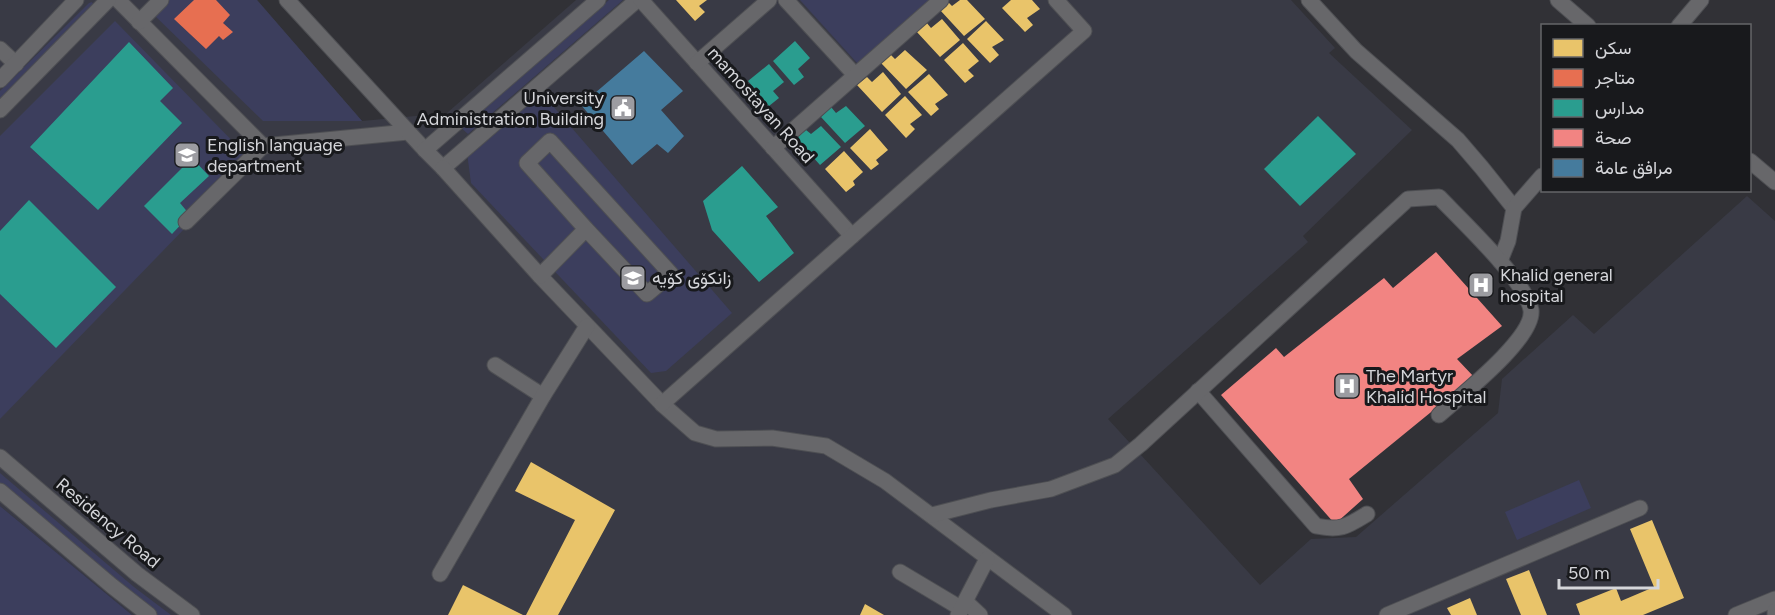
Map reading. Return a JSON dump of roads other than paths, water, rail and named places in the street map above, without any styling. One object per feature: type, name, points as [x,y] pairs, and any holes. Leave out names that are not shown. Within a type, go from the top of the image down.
[{"type":"street","points":[[0,80],[76,0]]},
{"type":"street","points":[[0,110],[108,0]]},
{"type":"street","points":[[118,0],[263,146]]},
{"type":"street","points":[[139,22],[161,0]]},
{"type":"street","points":[[287,0],[587,326],[662,404],[695,433],[716,439],[772,438],[826,446],[885,482],[1064,615]]},
{"type":"street","points":[[425,150],[598,0]]},
{"type":"street","points":[[442,168],[639,0]]},
{"type":"street","name":"mamostayan Road","points":[[639,0],[852,237]]},
{"type":"street","points":[[697,63],[769,0]]},
{"type":"street","points":[[786,0],[855,75]]},
{"type":"street","points":[[773,148],[941,0]]},
{"type":"street","points":[[662,404],[1084,31],[1056,0]]},
{"type":"street","points":[[1309,0],[1356,51],[1458,140],[1514,208]]},
{"type":"street","points":[[1681,24],[1701,0]]},
{"type":"street","points":[[1563,2],[1586,24]]},
{"type":"street","points":[[0,49],[16,64]]},
{"type":"street","points":[[186,222],[263,146],[408,132]]},
{"type":"street","points":[[550,141],[671,274],[646,294],[586,230],[527,163],[550,141]]},
{"type":"street","points":[[1751,163],[1775,182]]},
{"type":"street","points":[[1500,261],[1508,241],[1514,208],[1541,177]]},
{"type":"street","points":[[932,516],[991,500],[1051,489],[1115,465],[1408,199],[1439,197],[1500,261],[1523,292],[1531,311],[1527,328],[1490,372],[1439,415]]},
{"type":"street","points":[[540,276],[586,230]]},
{"type":"street","points":[[440,574],[543,396],[587,326]]},
{"type":"street","points":[[495,366],[543,396]]},
{"type":"street","points":[[1198,391],[1316,526],[1334,530],[1367,514]]},
{"type":"street","name":"Residency Road","points":[[0,457],[137,574],[192,615]]},
{"type":"street","points":[[0,490],[111,586],[149,615]]},
{"type":"street","points":[[1387,615],[1640,508]]},
{"type":"street","points":[[962,609],[987,559]]},
{"type":"street","points":[[900,572],[962,609],[980,615]]},
{"type":"street","points":[[1737,615],[1775,599]]},
{"type":"place","name":"University Administration Building","points":[[623,108]]},
{"type":"place","name":"English language department","points":[[187,155]]},
{"type":"place","name":"زانکۆی کۆیە","points":[[633,278]]},
{"type":"place","name":"Khalid general hospital","points":[[1481,285]]},
{"type":"place","name":"The Martyr Khalid Hospital","points":[[1347,386]]}]
